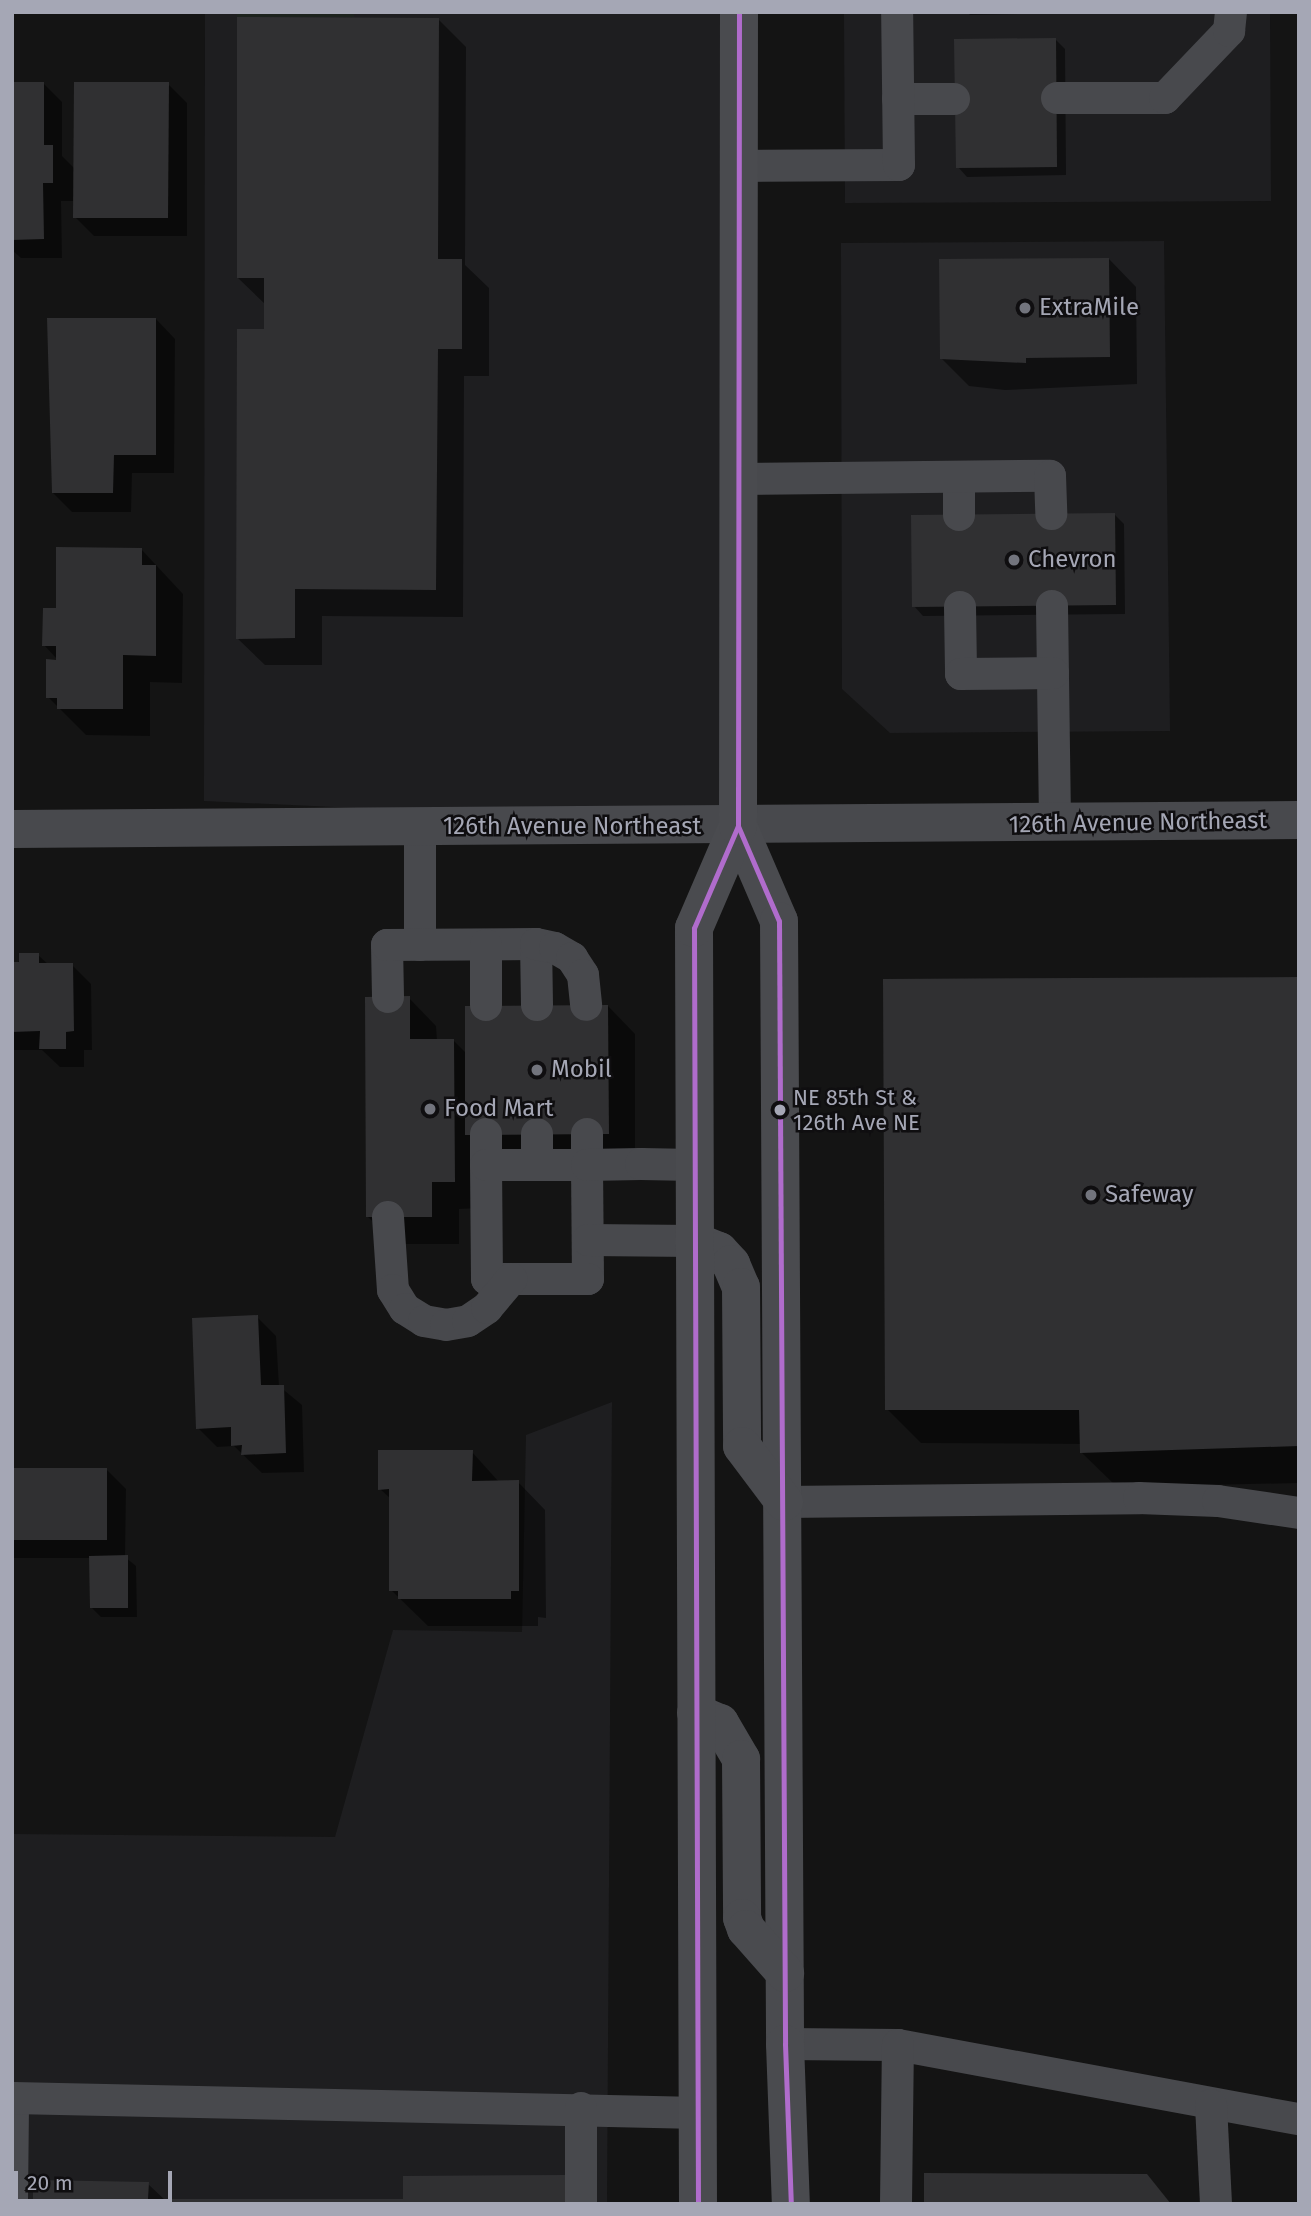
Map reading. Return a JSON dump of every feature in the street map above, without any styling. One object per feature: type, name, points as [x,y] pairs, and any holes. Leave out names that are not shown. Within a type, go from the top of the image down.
[{"type":"main road","points":[[698,2204],[694,928],[738,826],[739,12]]},
{"type":"main road","points":[[738,826],[779,921],[785,2044],[791,2204]]},
{"type":"main road","points":[[694,1241],[719,1251],[731,1264],[741,1287],[742,1446],[784,1502]]},
{"type":"main road","points":[[696,1713],[720,1723],[741,1759],[742,1918],[746,1929],[785,1973]]},
{"type":"street","name":"126th Avenue Northeast","points":[[12,829],[1055,824],[1299,820]]},
{"type":"lane","points":[[739,166],[899,164],[897,12]]},
{"type":"lane","points":[[1057,98],[1166,98],[1229,31],[1231,12]]},
{"type":"lane","points":[[898,99],[954,99]]},
{"type":"lane","points":[[738,479],[1050,476],[1051,514]]},
{"type":"lane","points":[[959,477],[959,514]]},
{"type":"lane","points":[[1052,606],[1055,824]]},
{"type":"lane","points":[[960,607],[961,674],[1053,673]]},
{"type":"lane","points":[[420,827],[420,944]]},
{"type":"lane","points":[[388,997],[387,944],[536,944],[572,958],[583,975],[586,1005]]},
{"type":"lane","points":[[486,944],[486,1005]]},
{"type":"lane","points":[[536,944],[537,1005]]},
{"type":"lane","points":[[587,1149],[588,1279],[487,1279],[486,1150],[587,1149],[694,1165]]},
{"type":"lane","points":[[388,1217],[393,1290],[405,1309],[424,1321],[446,1325],[468,1321],[487,1308],[511,1279]]},
{"type":"lane","points":[[588,1240],[694,1241]]},
{"type":"lane","points":[[784,1502],[1139,1498],[1218,1501],[1299,1513]]},
{"type":"lane","points":[[785,2044],[898,2045],[1211,2105],[1299,2119]]},
{"type":"lane","points":[[896,2204],[898,2045]]},
{"type":"lane","points":[[12,2200],[13,2098],[581,2108],[699,2113]]},
{"type":"lane","points":[[1211,2105],[1216,2204]]},
{"type":"lane","points":[[581,2108],[581,2204]]},
{"type":"shaded area","points":[[205,12],[739,12],[738,826],[204,801]]},
{"type":"shaded area","points":[[237,12],[354,12],[354,17],[237,17]]},
{"type":"shaded area","points":[[844,12],[1270,12],[1271,201],[845,203]]},
{"type":"shaded area","points":[[1164,241],[1170,731],[890,733],[842,689],[841,243]]},
{"type":"shaded area","points":[[612,1402],[607,2204],[12,2204],[12,1834],[335,1837],[393,1630],[522,1632],[526,1435]]},
{"type":"building","points":[[237,17],[439,18],[438,259],[462,259],[462,349],[438,349],[436,590],[295,589],[295,638],[236,639],[237,329],[264,329],[264,278],[237,278]]},
{"type":"building","points":[[1056,38],[1057,167],[956,168],[954,39]]},
{"type":"building","points":[[12,82],[44,82],[44,145],[53,145],[53,183],[43,183],[44,239],[12,240]]},
{"type":"building","points":[[74,82],[169,82],[168,218],[73,218]]},
{"type":"building","name":"ExtraMile","points":[[1109,258],[1110,357],[1026,358],[1026,363],[940,359],[939,259]]},
{"type":"building","points":[[47,318],[156,318],[156,455],[114,455],[113,493],[52,493]]},
{"type":"building","name":"Chevron","points":[[1115,513],[1116,605],[912,607],[911,515]]},
{"type":"building","points":[[56,547],[142,548],[142,565],[156,565],[156,656],[123,655],[123,709],[57,709],[57,698],[46,698],[46,659],[56,660],[56,646],[42,646],[43,608],[56,608]]},
{"type":"building","points":[[19,953],[39,953],[39,963],[73,963],[74,1031],[66,1032],[66,1049],[39,1049],[40,1031],[12,1032],[12,962],[19,962]]},
{"type":"building","name":"Safeway","points":[[1299,977],[1299,1446],[1080,1453],[1079,1410],[885,1410],[883,979]]},
{"type":"building","points":[[410,996],[410,1039],[454,1039],[455,1182],[432,1182],[432,1217],[366,1217],[365,997]]},
{"type":"building","name":"Mobil","points":[[608,1005],[609,1134],[465,1135],[465,1006]]},
{"type":"building","points":[[258,1315],[261,1385],[284,1385],[286,1453],[241,1455],[242,1445],[231,1446],[231,1427],[196,1429],[192,1318]]},
{"type":"building","points":[[378,1450],[473,1450],[472,1481],[519,1480],[519,1591],[511,1591],[511,1599],[398,1599],[398,1591],[389,1591],[389,1489],[378,1490]]},
{"type":"building","points":[[12,1468],[107,1468],[107,1540],[12,1540]]},
{"type":"building","points":[[128,1555],[128,1608],[90,1608],[89,1556]]},
{"type":"building","points":[[924,2173],[1147,2174],[1171,2204],[924,2204]]},
{"type":"building","points":[[568,2175],[568,2204],[33,2204],[33,2180],[149,2182],[148,2199],[403,2199],[403,2176]]},
{"type":"transit line","points":[[698,2204],[694,928],[738,826],[739,12]]},
{"type":"transit line","points":[[738,788],[738,826],[779,921],[785,2044],[791,2204]]},
{"type":"place","name":"ExtraMile","points":[[1025,308]]},
{"type":"place","name":"Chevron","points":[[1014,560]]},
{"type":"place","name":"Mobil","points":[[537,1070]]},
{"type":"place","name":"Food Mart","points":[[430,1109]]},
{"type":"place","name":"NE 85th St & 126th Ave NE","points":[[780,1110]]},
{"type":"place","name":"Safeway","points":[[1091,1195]]}]
